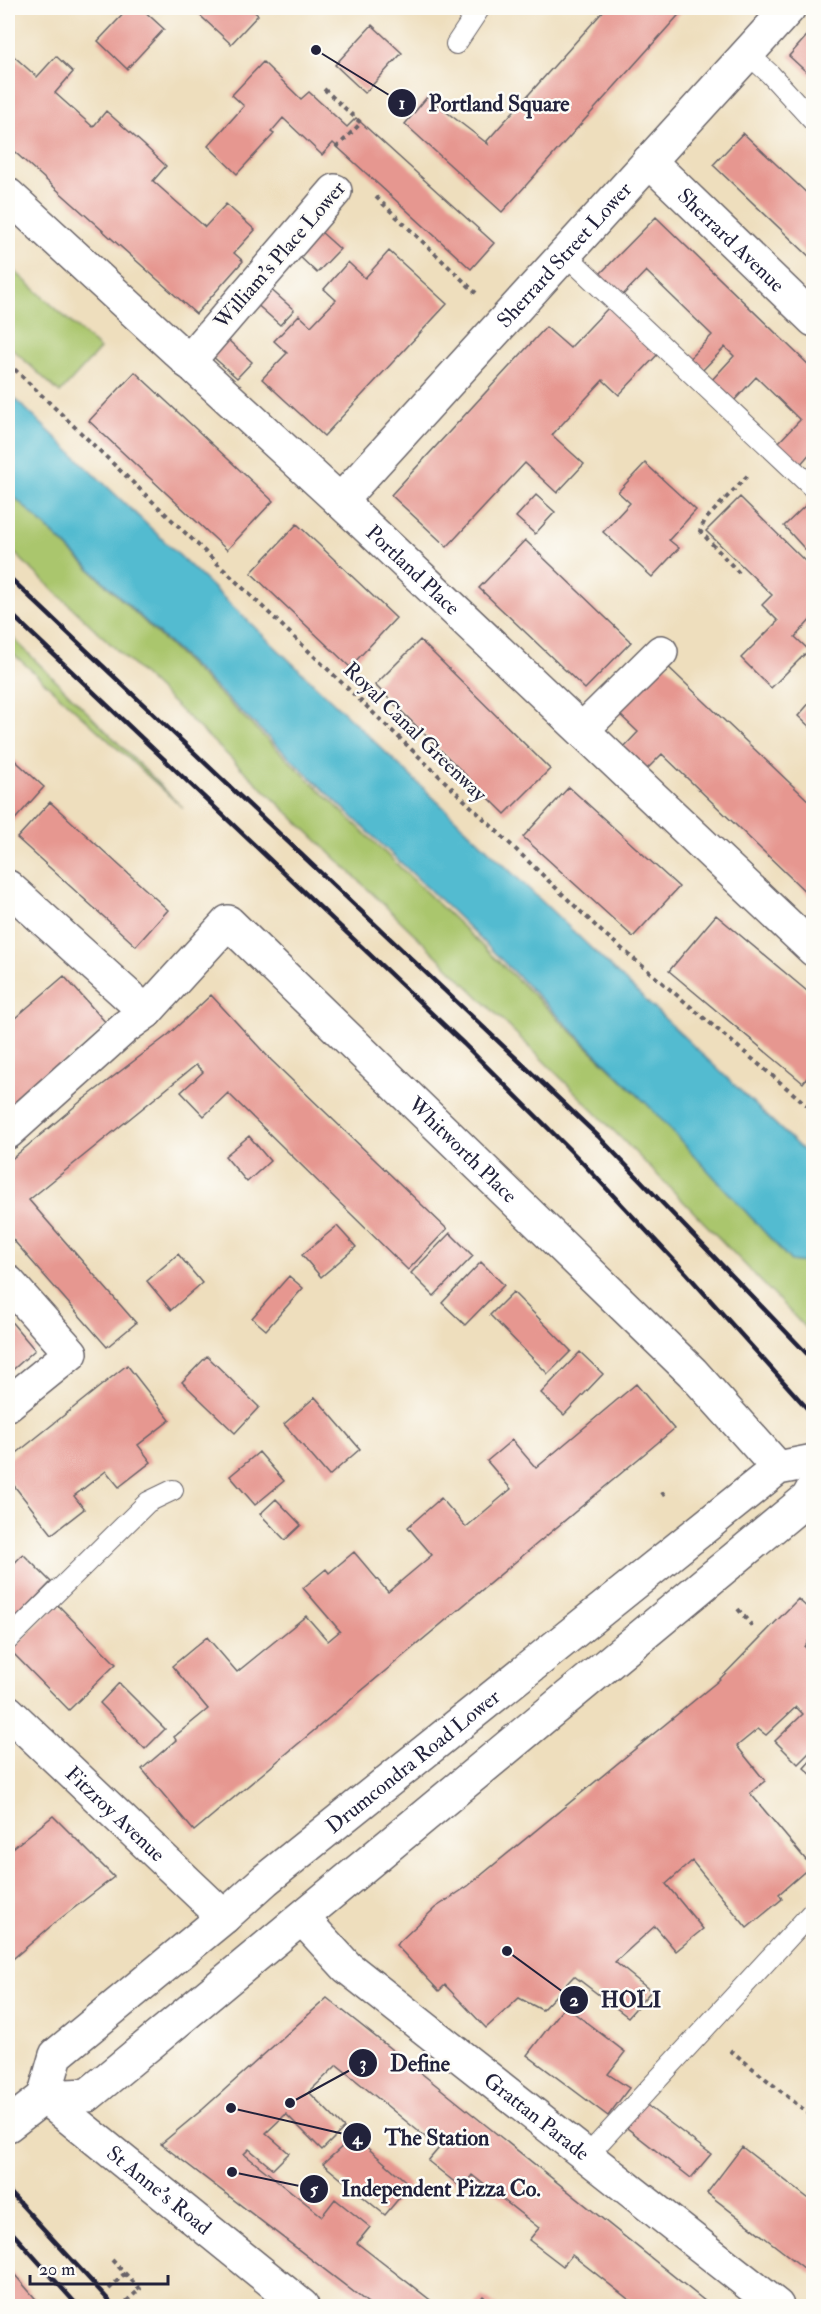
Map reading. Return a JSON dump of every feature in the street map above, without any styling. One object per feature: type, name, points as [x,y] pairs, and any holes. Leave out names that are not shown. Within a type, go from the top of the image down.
[{"type":"street","name":"Sherrard Street Lower","points":[[340,501],[789,8]]},
{"type":"street","name":"Sherrard Avenue","points":[[649,161],[813,320]]},
{"type":"street","name":"William's Place Lower","points":[[188,362],[343,182]]},
{"type":"street","name":"Portland Place","points":[[8,195],[340,501],[583,729],[813,950]]},
{"type":"street","points":[[583,729],[661,652]]},
{"type":"street","points":[[8,887],[146,1012],[125,1027],[8,1132]]},
{"type":"street","name":"Whitworth Place","points":[[146,1012],[228,922],[692,1372],[778,1468]]},
{"type":"street","points":[[8,1282],[71,1353],[8,1404]]},
{"type":"street","name":"Drumcondra Road Lower","points":[[44,2097],[56,2055],[224,1917],[265,1880],[778,1468],[813,1461]]},
{"type":"street","points":[[8,2125],[44,2097],[88,2095],[808,1498],[813,1487]]},
{"type":"street","name":"Fitzroy Avenue","points":[[8,1713],[224,1917]]},
{"type":"street","name":"Grattan Parade","points":[[302,1918],[347,1967],[777,2307]]},
{"type":"street","name":"St Anne's Road","points":[[44,2097],[302,2307]]},
{"type":"lane","points":[[456,44],[480,8]]},
{"type":"lane","points":[[747,53],[770,74],[813,122]]},
{"type":"lane","points":[[565,254],[813,489]]},
{"type":"lane","points":[[8,1640],[148,1502],[173,1490]]},
{"type":"lane","points":[[586,2157],[813,1910]]},
{"type":"path","points":[[324,89],[361,123],[331,153],[343,182]]},
{"type":"path","name":"William's Place Lower","points":[[343,182],[504,320]]},
{"type":"path","name":"Royal Canal Greenway","points":[[8,363],[601,931],[813,1111]]},
{"type":"path","points":[[739,573],[700,534],[700,531],[705,520],[772,450]]},
{"type":"path","points":[[662,1492],[667,1499]]},
{"type":"path","points":[[738,1609],[752,1626]]},
{"type":"path","points":[[704,2029],[813,2118]]},
{"type":"path","points":[[112,2260],[140,2289],[121,2307]]},
{"type":"path","points":[[109,2289],[125,2273]]},
{"type":"green space","points":[[8,265],[100,349],[60,393],[8,345]]},
{"type":"green space","points":[[8,491],[649,1106],[791,1261],[813,1264],[813,1336],[716,1234],[517,1034],[315,838],[8,547]]},
{"type":"green space","points":[[8,633],[183,808],[8,649]]},
{"type":"water","points":[[8,392],[813,1160],[813,1264],[791,1261],[649,1106],[453,912],[8,491]]},
{"type":"building","points":[[129,8],[141,8],[164,29],[127,69],[98,41]]},
{"type":"building","points":[[192,8],[250,8],[258,15],[231,44]]},
{"type":"building","points":[[606,8],[685,8],[502,212],[405,124],[427,97],[488,144],[487,141]]},
{"type":"building","points":[[372,25],[402,53],[365,93],[335,65]]},
{"type":"building","points":[[813,29],[813,78],[789,56]]},
{"type":"building","points":[[8,51],[37,77],[56,56],[73,72],[55,93],[93,127],[106,111],[166,166],[153,181],[205,227],[226,204],[255,230],[234,253],[243,261],[196,314],[8,146]]},
{"type":"building","points":[[263,62],[301,99],[309,92],[347,127],[356,118],[494,243],[471,269],[333,143],[322,155],[283,118],[271,132],[274,134],[237,174],[208,146],[244,106],[232,95]]},
{"type":"building","points":[[743,133],[813,199],[813,260],[713,165]]},
{"type":"building","points":[[656,217],[813,369],[813,450],[799,466],[777,444],[800,420],[756,377],[732,403],[710,382],[734,356],[725,347],[699,374],[686,362],[712,335],[646,271],[620,298],[598,276]]},
{"type":"building","points":[[320,231],[340,249],[317,273],[297,254]]},
{"type":"building","points":[[389,251],[447,304],[324,436],[262,379],[287,353],[274,341],[299,315],[311,326],[336,300],[324,289],[348,262],[365,278]]},
{"type":"building","points":[[267,286],[294,310],[280,325],[253,301]]},
{"type":"building","points":[[609,307],[659,353],[619,395],[603,380],[552,435],[584,464],[557,493],[525,463],[447,547],[391,495],[546,327],[570,348]]},
{"type":"building","points":[[226,338],[252,362],[237,378],[211,355]]},
{"type":"building","points":[[135,372],[273,501],[227,550],[89,421]]},
{"type":"building","points":[[645,463],[696,510],[669,540],[679,548],[652,577],[603,532],[630,503],[618,492]]},
{"type":"building","points":[[536,495],[555,512],[535,534],[516,517]]},
{"type":"building","points":[[740,497],[813,569],[813,617],[795,637],[809,650],[771,688],[741,658],[778,621],[762,605],[772,595],[706,531]]},
{"type":"building","points":[[807,504],[813,510],[813,558],[784,526]]},
{"type":"building","points":[[297,524],[396,618],[350,667],[251,573]]},
{"type":"building","points":[[525,540],[631,642],[585,689],[479,588]]},
{"type":"building","points":[[420,640],[550,769],[505,814],[375,685]]},
{"type":"building","points":[[662,661],[813,805],[813,899],[662,754],[646,770],[623,748],[638,732],[615,710]]},
{"type":"building","points":[[813,699],[813,730],[798,716]]},
{"type":"building","points":[[8,754],[44,787],[9,826],[8,825]]},
{"type":"building","points":[[569,787],[679,887],[633,937],[523,837]]},
{"type":"building","points":[[50,802],[168,910],[136,946],[17,838]]},
{"type":"building","points":[[716,915],[813,996],[813,1070],[803,1083],[669,971]]},
{"type":"building","points":[[64,976],[107,1024],[8,1109],[8,1024]]},
{"type":"building","points":[[211,995],[271,1060],[447,1229],[408,1270],[228,1093],[204,1116],[181,1092],[203,1072],[196,1065],[29,1200],[136,1323],[107,1347],[8,1234],[8,1162],[80,1102],[168,1035]]},
{"type":"building","points":[[249,1136],[270,1161],[247,1182],[225,1156]]},
{"type":"building","points":[[337,1226],[356,1247],[321,1277],[302,1255]]},
{"type":"building","points":[[450,1233],[473,1256],[434,1296],[411,1273]]},
{"type":"building","points":[[178,1254],[202,1283],[171,1310],[147,1281]]},
{"type":"building","points":[[481,1262],[504,1285],[465,1325],[442,1303]]},
{"type":"building","points":[[289,1276],[303,1288],[266,1330],[252,1318]]},
{"type":"building","points":[[513,1292],[571,1351],[548,1374],[490,1315]]},
{"type":"building","points":[[8,1318],[35,1350],[8,1374]]},
{"type":"building","points":[[580,1352],[603,1374],[564,1415],[541,1393]]},
{"type":"building","points":[[207,1356],[259,1407],[235,1433],[182,1382]]},
{"type":"building","points":[[127,1365],[170,1420],[138,1445],[151,1462],[119,1487],[106,1471],[74,1496],[84,1509],[52,1534],[8,1478],[8,1460]]},
{"type":"building","points":[[636,1384],[674,1429],[194,1831],[142,1769],[176,1740],[174,1737],[208,1709],[172,1666],[207,1637],[237,1672],[306,1616],[328,1641],[340,1631],[303,1588],[326,1569],[329,1573],[354,1552],[388,1592],[432,1555],[408,1527],[441,1498],[466,1527],[511,1489],[487,1461],[512,1440],[536,1468]]},
{"type":"building","points":[[315,1397],[360,1449],[329,1476],[284,1424]]},
{"type":"building","points":[[259,1452],[284,1481],[255,1505],[230,1476]]},
{"type":"building","points":[[276,1499],[301,1525],[285,1540],[260,1514]]},
{"type":"building","points":[[23,1554],[51,1582],[8,1626],[8,1570]]},
{"type":"building","points":[[798,1599],[813,1613],[813,1633],[805,1647],[813,1656],[813,1749],[798,1764],[775,1741],[803,1714],[796,1707],[766,1735],[758,1729],[737,1746],[765,1781],[750,1793],[811,1866],[779,1894],[782,1899],[747,1928],[692,1861],[666,1884],[703,1929],[676,1951],[655,1926],[615,1962],[651,1991],[628,2017],[574,1976],[542,2010],[519,1998],[486,2028],[445,1985],[439,1991],[396,1945],[435,1908],[468,1886],[718,1681]]},
{"type":"building","points":[[58,1605],[116,1664],[69,1710],[11,1651]]},
{"type":"building","points":[[119,1683],[165,1729],[145,1749],[100,1703]]},
{"type":"building","points":[[813,1758],[813,1776],[804,1768]]},
{"type":"building","points":[[53,1816],[114,1877],[8,1963],[8,1852]]},
{"type":"building","points":[[327,1998],[711,2306],[637,2306],[572,2255],[563,2266],[529,2240],[539,2228],[472,2175],[462,2188],[428,2161],[439,2148],[337,2065],[309,2092],[344,2128],[322,2150],[286,2114],[266,2133],[289,2153],[273,2169],[249,2149],[244,2154],[322,2216],[335,2199],[370,2227],[357,2243],[438,2306],[372,2306],[161,2144]]},
{"type":"building","points":[[565,2006],[625,2052],[608,2074],[629,2088],[608,2116],[527,2055]]},
{"type":"building","points":[[640,2100],[711,2154],[691,2178],[622,2124]]},
{"type":"building","points":[[354,2136],[410,2185],[385,2215],[323,2164]]},
{"type":"building","points":[[742,2147],[813,2202],[813,2275],[707,2193]]},
{"type":"building","points":[[8,2267],[34,2297],[42,2306],[8,2306]]},
{"type":"building","points":[[483,2296],[497,2306],[475,2306]]},
{"type":"railway","points":[[8,576],[598,1136],[814,1361]]},
{"type":"railway","points":[[8,611],[464,1044],[577,1157],[686,1273],[814,1416]]},
{"type":"railway","points":[[8,2190],[114,2306]]},
{"type":"railway","points":[[8,2228],[78,2306]]},
{"type":"place","name":"Portland Square","points":[[316,50]]},
{"type":"place","name":"HOLI","points":[[507,1951]]},
{"type":"place","name":"Define","points":[[290,2103]]},
{"type":"place","name":"The Station","points":[[231,2108]]},
{"type":"place","name":"Independent Pizza Co.","points":[[232,2172]]}]
